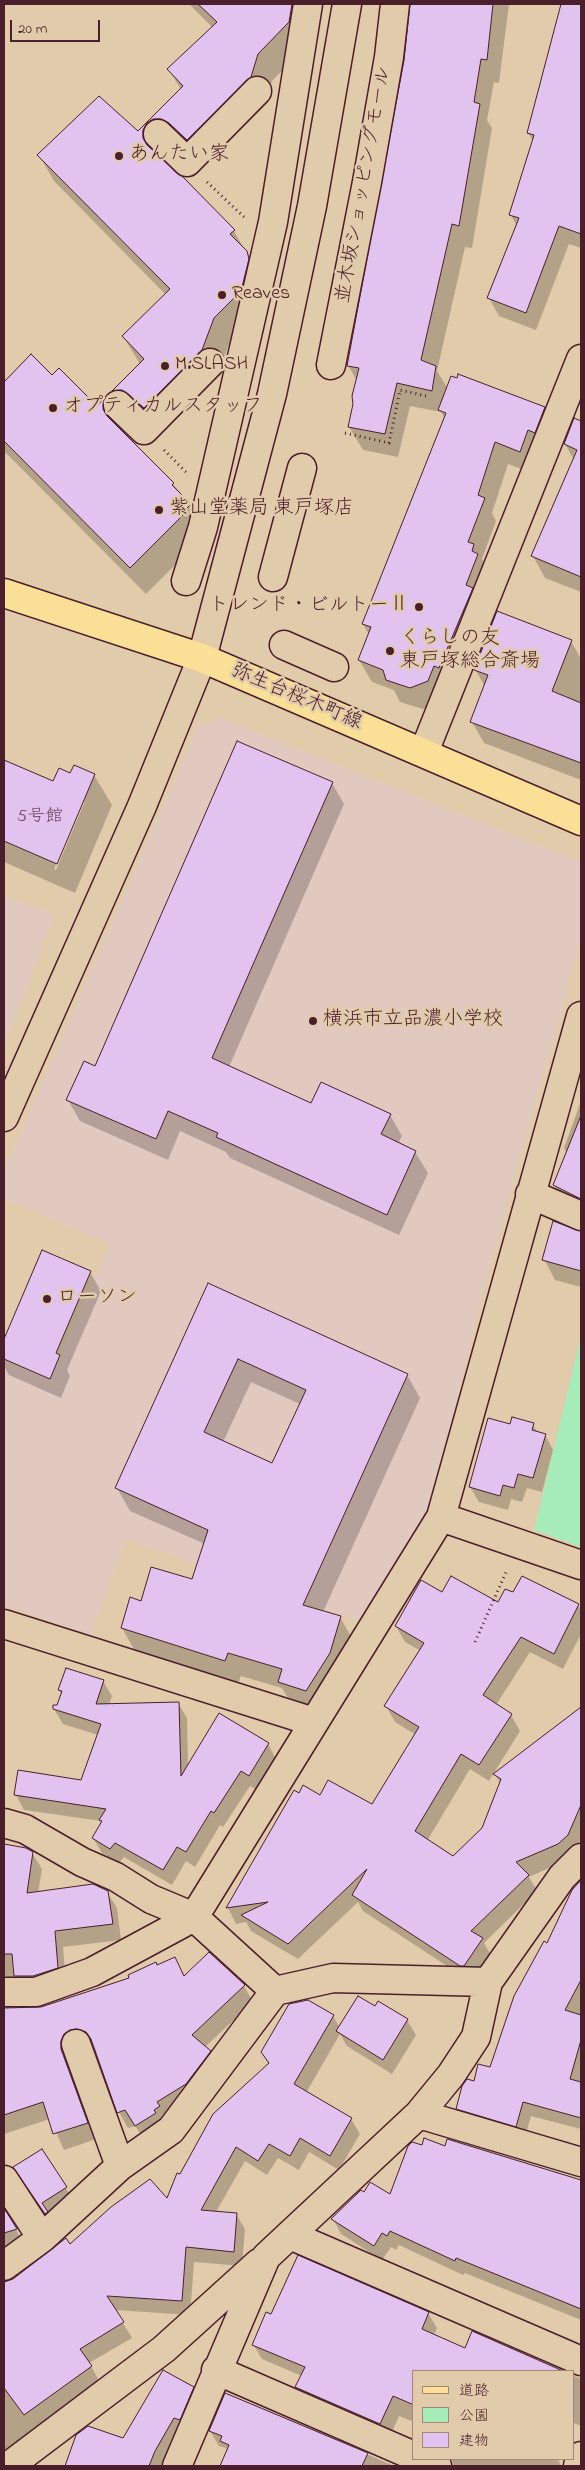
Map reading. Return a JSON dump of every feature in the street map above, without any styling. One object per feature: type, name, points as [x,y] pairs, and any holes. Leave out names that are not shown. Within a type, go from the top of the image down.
[{"type":"main road","name":"弥生台桜木町線","points":[[4,592],[202,658],[581,821]]},
{"type":"street","points":[[186,581],[205,518],[273,222],[308,4]]},
{"type":"street","points":[[4,1117],[142,806],[202,658],[272,394],[312,206],[347,4]]},
{"type":"street","name":"並木坂ショッピングモール","points":[[331,365],[367,182],[395,4]]},
{"type":"street","points":[[158,134],[187,162],[257,91]]},
{"type":"street","points":[[424,752],[581,359]]},
{"type":"street","points":[[118,405],[144,430],[210,363]]},
{"type":"street","points":[[273,577],[302,468]]},
{"type":"street","points":[[284,645],[334,667]]},
{"type":"street","points":[[4,1992],[36,1992],[92,1972],[194,1917],[441,1517],[581,1016]]},
{"type":"street","points":[[530,1194],[581,1216]]},
{"type":"street","points":[[441,1517],[581,1565]]},
{"type":"street","points":[[4,1624],[314,1722]]},
{"type":"street","points":[[4,1823],[25,1829],[82,1862],[116,1877],[150,1899],[194,1917],[275,1991]]},
{"type":"street","points":[[9,2466],[164,2349],[420,2114],[451,2075],[476,2037],[488,1982],[562,1877],[581,1858]]},
{"type":"street","points":[[4,2266],[42,2238],[120,2166],[171,2130],[275,1991],[333,1978],[488,1982]]},
{"type":"street","points":[[76,2044],[120,2166]]},
{"type":"street","points":[[420,2114],[581,2162]]},
{"type":"street","points":[[4,2180],[42,2238]]},
{"type":"street","points":[[290,2235],[581,2361]]},
{"type":"street","points":[[177,2466],[216,2370],[266,2257]]},
{"type":"street","points":[[216,2370],[412,2455]]},
{"type":"street","points":[[578,2466],[581,2456]]},
{"type":"street","points":[[422,2460],[437,2466]]},
{"type":"path","points":[[187,162],[246,220]]},
{"type":"path","points":[[345,433],[389,443],[400,390],[426,396]]},
{"type":"path","points":[[144,430],[187,473]]},
{"type":"path","points":[[475,1642],[518,1544]]},
{"type":"shaded area","points":[[221,718],[581,862],[581,938],[481,1297],[433,1502],[358,1621],[126,1539],[91,1635],[4,1605],[4,1361],[50,1380],[110,1244],[4,1198],[4,1171],[198,726]]},
{"type":"shaded area","points":[[4,896],[54,914],[4,1046]]},
{"type":"green space","points":[[581,1336],[581,1547],[534,1530]]},
{"type":"building","points":[[198,4],[292,4],[289,22],[258,54],[251,77],[187,140],[169,123],[161,119],[153,119],[147,123],[143,130],[143,138],[147,145],[183,177],[235,230],[230,234],[247,251],[249,259],[241,291],[214,318],[202,350],[144,408],[122,390],[112,391],[144,359],[122,336],[170,289],[37,155],[99,96],[138,131],[183,86],[167,69],[217,22]]},
{"type":"building","points":[[410,4],[493,4],[487,60],[481,59],[474,102],[480,104],[459,226],[452,224],[421,360],[436,366],[432,391],[397,383],[385,434],[348,427],[353,404],[352,396],[359,368],[347,366],[404,60]]},
{"type":"building","points":[[561,4],[581,4],[581,234],[559,226],[526,313],[487,298],[519,218],[509,215],[534,135],[527,133]]},
{"type":"building","points":[[31,354],[52,375],[59,368],[97,406],[104,398],[103,409],[107,416],[174,483],[172,485],[191,504],[186,509],[188,510],[130,568],[4,441],[4,382]]},
{"type":"building","points":[[458,374],[545,407],[535,433],[528,430],[520,452],[495,442],[478,495],[485,498],[468,542],[474,544],[472,551],[478,554],[466,585],[473,588],[439,668],[434,666],[428,681],[410,688],[386,680],[383,670],[358,660],[371,627],[362,624],[446,413],[438,410],[451,376],[457,378]]},
{"type":"building","points":[[574,418],[581,421],[581,577],[531,556],[577,450],[564,444]]},
{"type":"building","points":[[497,611],[572,640],[552,691],[581,703],[581,763],[470,722],[488,675],[474,670]]},
{"type":"building","points":[[237,741],[333,782],[212,1058],[311,1103],[321,1082],[391,1114],[381,1134],[416,1151],[387,1215],[216,1137],[218,1133],[168,1111],[156,1139],[66,1100],[84,1061],[95,1066]]},
{"type":"building","points":[[4,760],[53,781],[59,768],[70,773],[74,765],[95,774],[57,864],[4,841]]},
{"type":"building","points":[[581,1118],[581,1199],[553,1185]]},
{"type":"building","points":[[553,1221],[581,1231],[581,1271],[542,1260]]},
{"type":"building","points":[[42,1250],[91,1271],[56,1353],[60,1355],[50,1379],[4,1359],[4,1339]]},
{"type":"building","points":[[208,1283],[408,1374],[303,1605],[341,1616],[330,1653],[306,1691],[278,1682],[282,1669],[228,1653],[225,1661],[121,1628],[130,1597],[141,1601],[151,1567],[192,1579],[208,1530],[115,1488]],"holes":[[[238,1359],[306,1390],[272,1463],[204,1432]]]},
{"type":"building","points":[[512,1417],[534,1423],[532,1430],[546,1434],[533,1478],[518,1474],[514,1488],[503,1485],[500,1496],[469,1487],[488,1418],[510,1424]]},
{"type":"building","points":[[451,1576],[498,1602],[505,1589],[513,1592],[522,1576],[579,1604],[554,1654],[521,1637],[483,1695],[512,1714],[479,1765],[461,1754],[415,1831],[453,1856],[482,1828],[501,1779],[493,1774],[581,1707],[581,1805],[568,1835],[558,1844],[516,1862],[529,1875],[471,1931],[483,1938],[464,1966],[460,1966],[352,1895],[367,1869],[288,1944],[241,1915],[268,1902],[226,1908],[294,1790],[299,1793],[303,1785],[320,1795],[328,1780],[372,1804],[419,1727],[384,1706],[424,1643],[395,1626],[421,1580],[442,1592]]},
{"type":"building","points":[[66,1668],[104,1680],[96,1704],[179,1702],[181,1776],[219,1713],[269,1743],[249,1776],[241,1771],[214,1813],[211,1811],[186,1852],[177,1847],[163,1870],[115,1843],[110,1849],[92,1838],[102,1821],[99,1820],[106,1809],[14,1795],[18,1770],[81,1780],[101,1724],[53,1709],[53,1705],[57,1705],[62,1691],[58,1690]]},
{"type":"building","points":[[4,1844],[26,1848],[33,1852],[27,1893],[93,1884],[108,1891],[113,1924],[55,1931],[58,1968],[33,1976],[14,1976],[12,1954],[4,1954]]},
{"type":"building","points":[[581,1880],[581,1980],[565,2010],[581,2015],[581,2040],[570,2079],[581,2082],[581,2118],[523,2102],[516,2127],[456,2109],[462,2086],[467,2079],[474,2081],[478,2064],[490,2067],[514,1996],[544,1941],[547,1943],[572,1890]]},
{"type":"building","points":[[209,1952],[245,1985],[192,2035],[211,2051],[186,2084],[157,2102],[160,2106],[154,2110],[156,2113],[135,2126],[125,2110],[117,2113],[91,2039],[86,2032],[78,2029],[70,2030],[64,2034],[61,2041],[61,2049],[88,2123],[53,2134],[43,2102],[4,2115],[4,2008],[41,2007],[129,1978],[128,1975],[156,1962],[157,1965],[175,1957],[184,1976]]},
{"type":"building","points":[[358,1996],[375,2006],[378,2001],[408,2019],[383,2060],[336,2031]]},
{"type":"building","points":[[308,2000],[334,2015],[294,2084],[352,2118],[330,2156],[300,2138],[290,2156],[269,2144],[258,2161],[236,2147],[201,2210],[237,2213],[234,2252],[186,2247],[182,2301],[107,2296],[124,2322],[80,2349],[92,2366],[24,2415],[4,2388],[4,2282],[13,2279],[66,2238],[70,2244],[111,2207],[150,2179],[167,2198],[177,2173],[180,2174],[213,2114],[269,2063],[261,2052],[289,2004]]},
{"type":"building","points":[[424,2138],[445,2146],[447,2139],[581,2180],[581,2309],[456,2258],[455,2261],[390,2231],[387,2236],[382,2233],[374,2246],[331,2219],[361,2190],[364,2192],[370,2182],[390,2194],[408,2146],[412,2142],[422,2145]]},
{"type":"building","points":[[42,2149],[67,2187],[42,2203],[48,2212],[45,2214],[13,2167]]},
{"type":"building","points":[[4,2208],[17,2229],[4,2233]]},
{"type":"building","points":[[298,2255],[429,2312],[422,2329],[465,2348],[472,2331],[561,2370],[412,2370],[412,2404],[393,2396],[380,2424],[295,2387],[305,2367],[252,2345],[266,2312],[271,2314]]},
{"type":"building","points":[[163,2370],[194,2387],[180,2420],[174,2418],[155,2451],[149,2466],[65,2466],[76,2435],[88,2426],[123,2438]]},
{"type":"building","points":[[225,2393],[368,2453],[362,2466],[220,2466],[229,2445],[220,2441],[222,2436],[209,2431]]},
{"type":"place","name":"あんたい家","points":[[119,156]]},
{"type":"place","name":"Reaves","points":[[222,295]]},
{"type":"place","name":"M.SLASH","points":[[165,366]]},
{"type":"place","name":"オプティカルスタッフ","points":[[53,408]]},
{"type":"place","name":"紫山堂薬局 東戸塚店","points":[[159,510]]},
{"type":"place","name":"トレンド・ビルトーⅡ","points":[[419,607]]},
{"type":"place","name":"くらしの友 東戸塚総合斎場","points":[[390,651]]},
{"type":"place","name":"横浜市立品濃小学校","points":[[313,1021]]},
{"type":"place","name":"ローソン","points":[[47,1299]]}]
